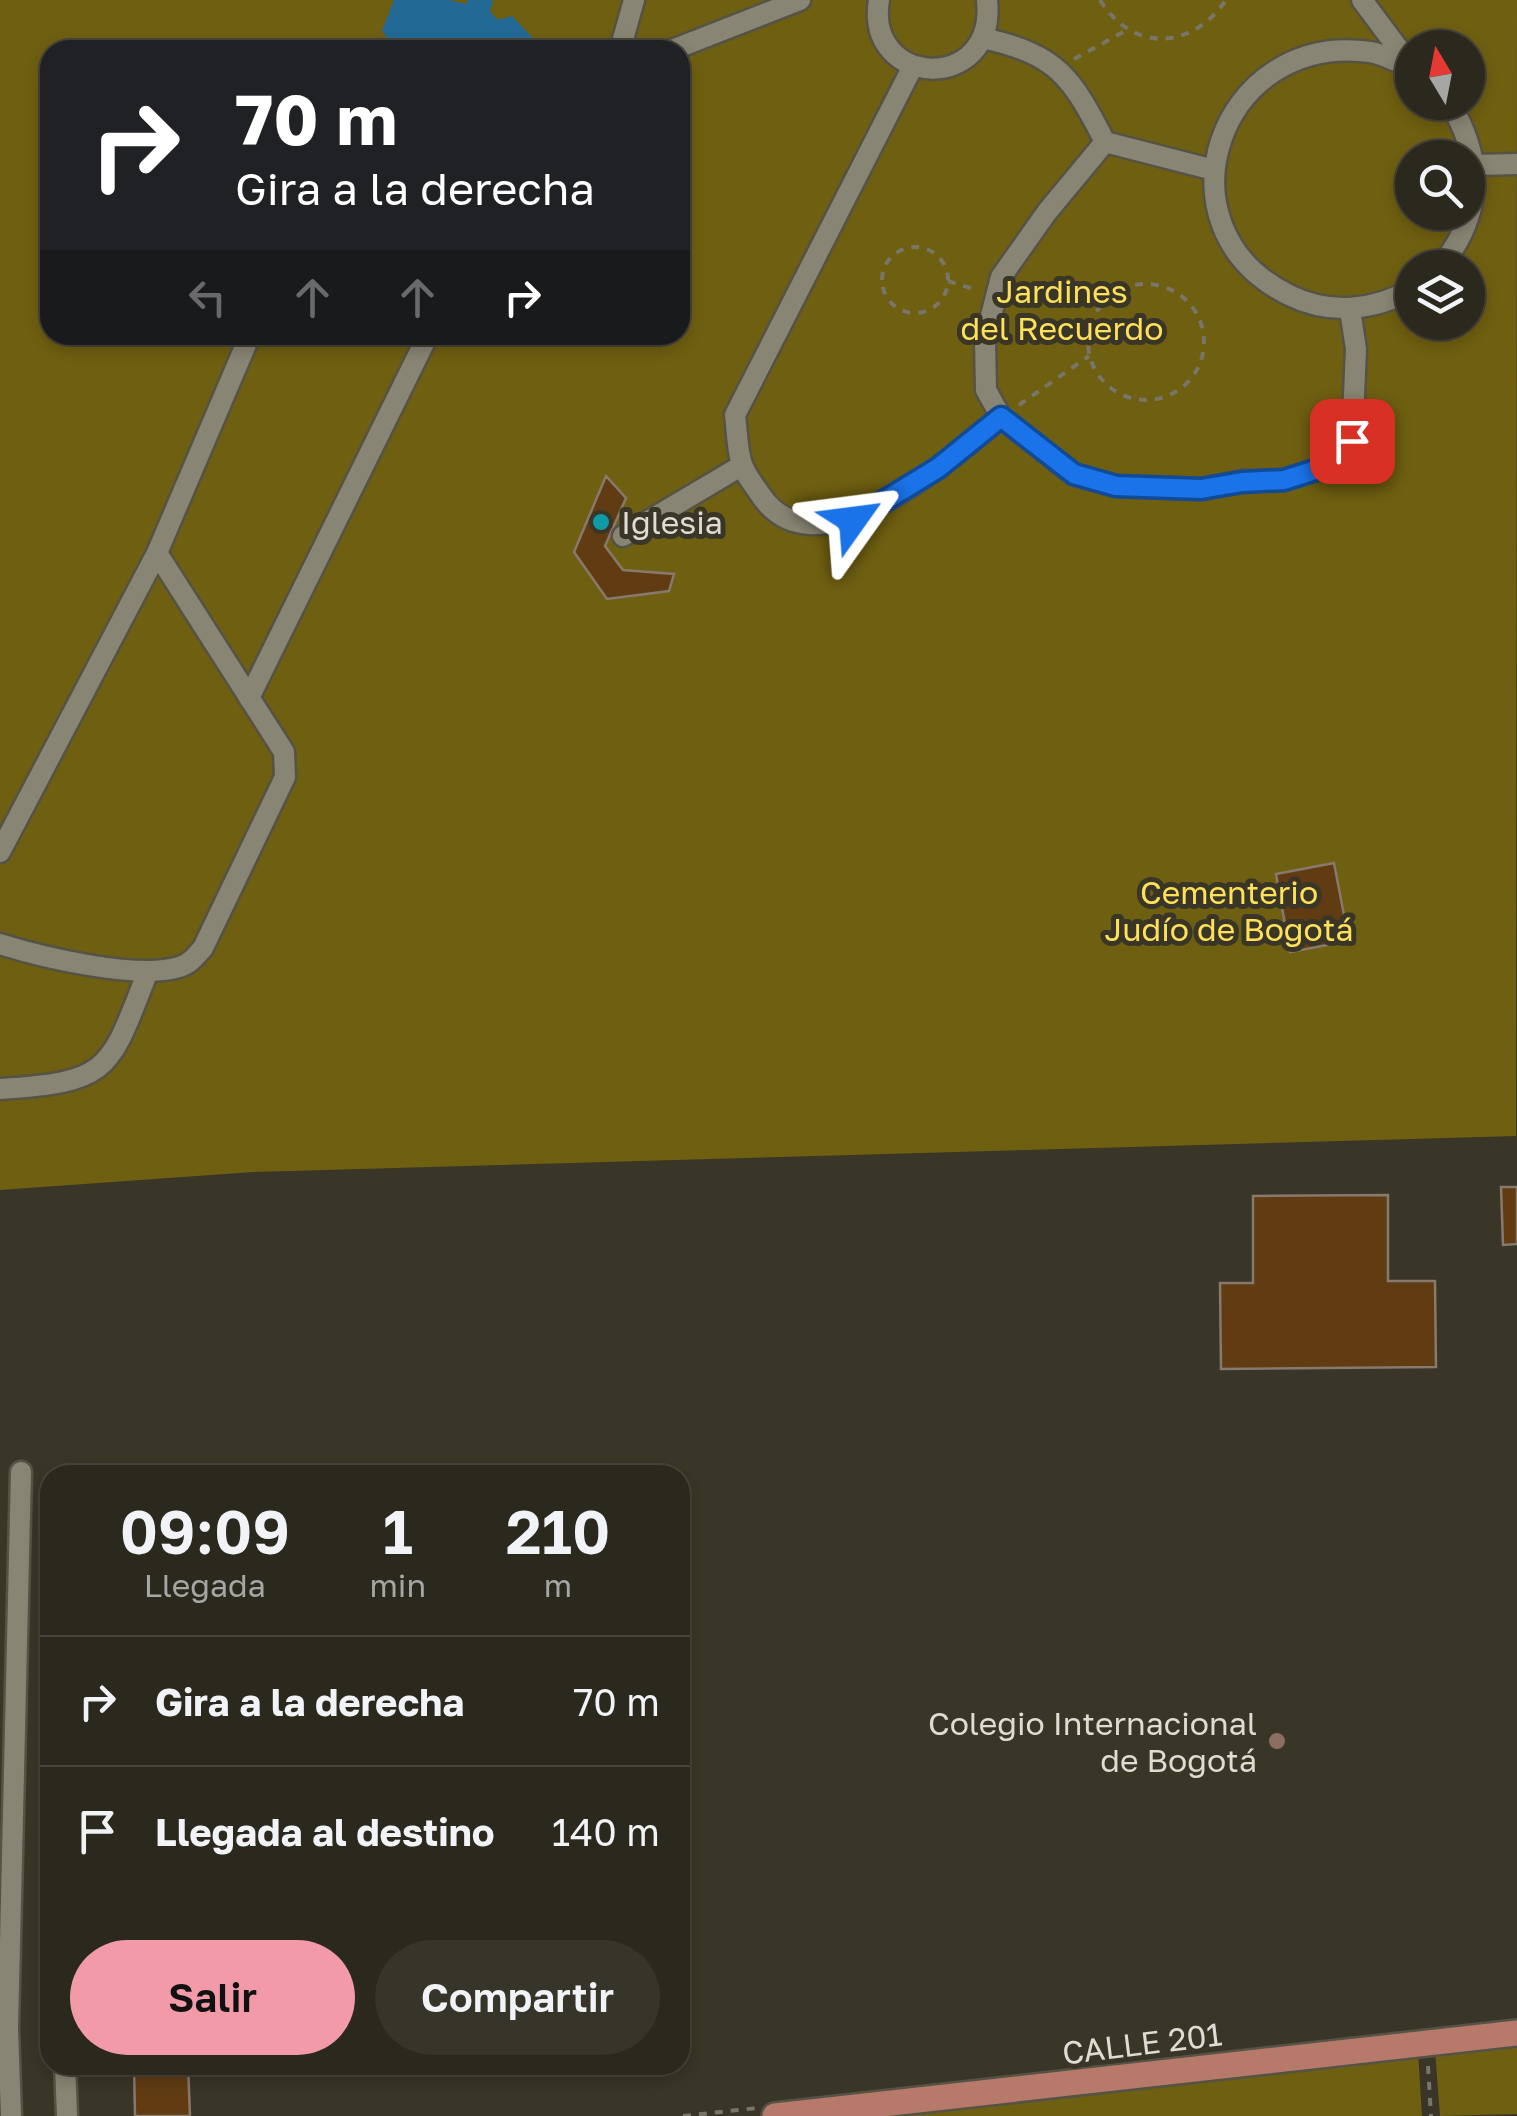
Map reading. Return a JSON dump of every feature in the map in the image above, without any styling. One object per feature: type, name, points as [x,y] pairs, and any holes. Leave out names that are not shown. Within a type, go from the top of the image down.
[{"type":"main road","name":"CALLE 201","points":[[775,2116],[1517,2033]]},
{"type":"lane","points":[[623,40],[634,0]]},
{"type":"lane","points":[[690,43],[800,0]]},
{"type":"lane","points":[[879,0],[879,30],[886,46],[913,66],[929,70],[961,62],[983,38],[989,20],[987,0]]},
{"type":"lane","points":[[1362,0],[1395,44]]},
{"type":"lane","points":[[983,38],[1020,47],[1058,67],[1085,103],[1104,142],[1214,170]]},
{"type":"lane","points":[[1395,60],[1373,52],[1328,50],[1286,63],[1250,90],[1224,126],[1214,170],[1218,214],[1236,253],[1267,285],[1306,304],[1350,310],[1395,299]]},
{"type":"lane","points":[[913,66],[735,416],[742,466],[771,512],[808,526],[853,520],[938,468],[1001,417]]},
{"type":"lane","points":[[1104,142],[1001,276],[985,339],[986,390],[1001,417],[1074,474],[1116,486],[1201,489],[1284,480],[1322,468],[1352,441],[1356,348],[1350,310]]},
{"type":"lane","points":[[1485,166],[1517,164]]},
{"type":"lane","points":[[0,852],[156,553],[246,345]]},
{"type":"lane","points":[[249,698],[423,345]]},
{"type":"lane","points":[[623,536],[742,466]]},
{"type":"lane","points":[[0,944],[92,964],[148,971],[179,967],[193,960],[204,948],[285,777],[284,752],[156,553]]},
{"type":"lane","points":[[0,803],[24,803]]},
{"type":"lane","points":[[0,1088],[75,1082],[95,1072],[111,1056],[123,1035],[148,971]]},
{"type":"lane","points":[[10,2116],[8,2028],[21,1472]]},
{"type":"lane","points":[[65,2075],[67,2116]]},
{"type":"path","points":[[1100,0],[1127,30],[1149,38],[1173,38],[1196,32],[1214,18],[1226,0]]},
{"type":"path","points":[[1058,67],[1127,30]]},
{"type":"path","points":[[915,247],[935,253],[947,271],[948,281],[940,302],[920,314],[909,314],[889,302],[881,282],[882,272],[894,254],[915,247]]},
{"type":"path","points":[[948,281],[996,296]]},
{"type":"path","points":[[1138,284],[1175,291],[1201,320],[1203,358],[1195,375],[1182,389],[1164,398],[1126,398],[1097,374],[1089,356],[1093,318],[1119,290],[1138,284]]},
{"type":"path","points":[[1001,417],[1089,356]]},
{"type":"path","points":[[1428,2051],[1432,2116]]},
{"type":"green space","points":[[0,0],[1517,0],[1516,1136],[253,1172],[0,1190]]},
{"type":"green space","points":[[1517,2043],[1517,2114],[1440,2116],[1435,2050]]},
{"type":"green space","points":[[1418,2052],[1422,2116],[901,2116],[901,2112]]},
{"type":"water","points":[[394,0],[449,0],[466,4],[468,0],[493,0],[490,12],[498,20],[512,16],[534,40],[389,40],[382,31]]},
{"type":"building","name":"Iglesia","points":[[606,476],[626,498],[605,546],[623,570],[674,574],[669,591],[607,599],[574,552]]},
{"type":"building","points":[[1334,863],[1349,941],[1290,952],[1276,874]]},
{"type":"building","points":[[1501,1187],[1517,1187],[1517,1244],[1503,1245]]},
{"type":"building","points":[[1388,1195],[1388,1281],[1435,1281],[1436,1367],[1221,1369],[1220,1283],[1253,1283],[1253,1196]]},
{"type":"building","points":[[134,2075],[188,2075],[190,2116],[135,2116]]},
{"type":"place","name":"Iglesia","points":[[601,522]]},
{"type":"place","name":"Colegio Internacional de Bogotá","points":[[1277,1741]]},
{"type":"route","points":[[853,520],[938,468],[1001,417],[1074,474],[1116,486],[1201,489],[1284,480],[1322,468],[1352,441]]},
{"type":"park label","name":"Jardines del Recuerdo","points":[[1062,310]]},
{"type":"park label","name":"Cementerio Judío de Bogotá","points":[[1229,910]]}]
